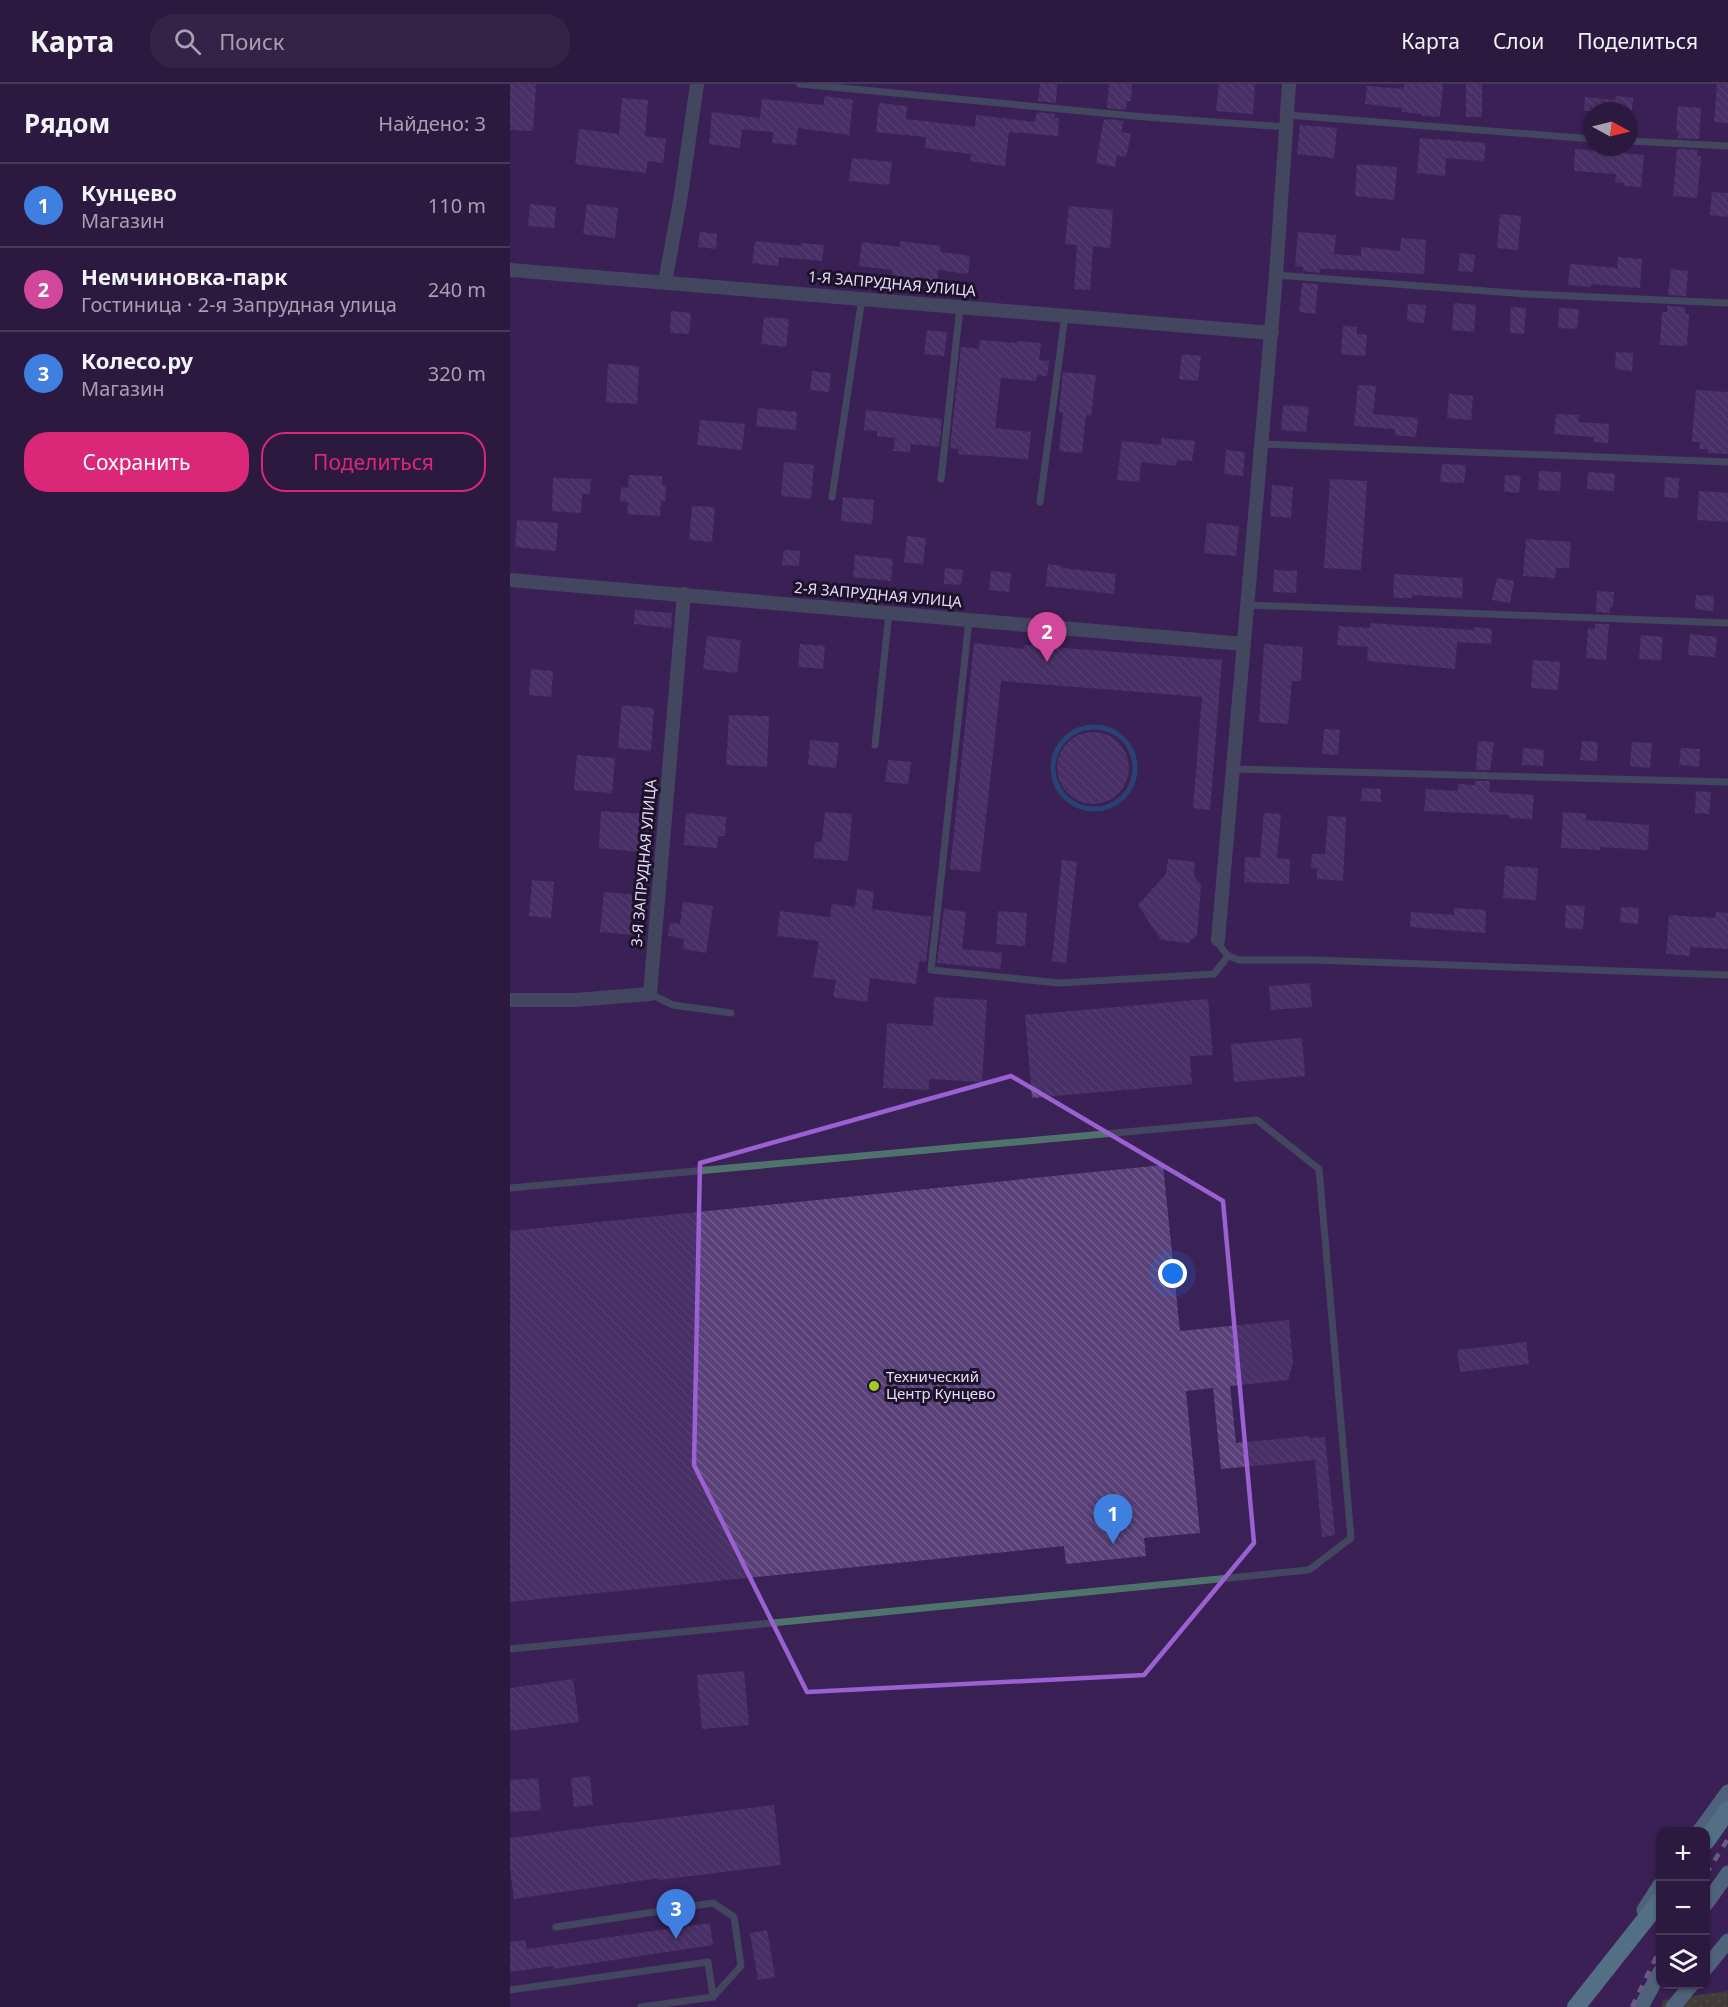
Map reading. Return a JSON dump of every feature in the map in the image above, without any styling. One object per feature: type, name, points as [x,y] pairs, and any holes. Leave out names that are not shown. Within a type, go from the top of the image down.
[{"type":"highway","points":[[1710,1835],[1728,1810]]},
{"type":"highway","points":[[1576,2007],[1656,1906]]},
{"type":"main road","points":[[1703,1827],[1728,1792]]},
{"type":"main road","points":[[1710,1898],[1728,1873]]},
{"type":"main road","points":[[1582,2007],[1656,1891]]},
{"type":"main road","points":[[1710,1963],[1728,1941]]},
{"type":"main road","points":[[1641,2007],[1656,1979]]},
{"type":"main road","points":[[1673,2007],[1688,1989]]},
{"type":"street","points":[[665,282],[681,195],[697,84]]},
{"type":"street","points":[[1218,940],[1272,333],[1289,84]]},
{"type":"street","name":"1-Я ЗАПРУДНАЯ УЛИЦА","points":[[510,270],[1272,333]]},
{"type":"street","name":"2-Я ЗАПРУДНАЯ УЛИЦА","points":[[510,580],[1244,644]]},
{"type":"street","name":"3-Я ЗАПРУДНАЯ УЛИЦА","points":[[650,994],[684,594]]},
{"type":"street","points":[[510,1000],[575,1000],[650,994]]},
{"type":"lane","points":[[800,84],[1145,117],[1287,121],[1584,138]]},
{"type":"lane","points":[[1638,141],[1728,146]]},
{"type":"lane","points":[[1276,275],[1527,294],[1728,303]]},
{"type":"lane","points":[[832,497],[862,298]]},
{"type":"lane","points":[[941,479],[960,307]]},
{"type":"lane","points":[[1040,502],[1065,316]]},
{"type":"lane","points":[[1262,444],[1728,462]]},
{"type":"lane","points":[[1247,605],[1728,623]]},
{"type":"lane","points":[[876,746],[889,613]]},
{"type":"lane","points":[[969,620],[931,970],[1059,983],[1214,974],[1228,956]]},
{"type":"lane","points":[[1233,769],[1728,782]]},
{"type":"lane","points":[[1218,940],[1221,949],[1228,956],[1239,960],[1338,961],[1728,975]]},
{"type":"lane","points":[[650,994],[673,1005],[731,1013]]},
{"type":"lane","points":[[510,1188],[1257,1120],[1319,1169],[1351,1538],[1309,1570],[510,1649]]},
{"type":"lane","points":[[556,1927],[713,1903],[734,1917],[741,1966],[713,1998],[641,2007]]},
{"type":"lane","points":[[510,1990],[708,1962],[713,1998]]},
{"type":"highlighted area","points":[[1011,1076],[1223,1201],[1254,1543],[1144,1675],[807,1692],[694,1465],[700,1163]]},
{"type":"green space","points":[[1728,1991],[1728,2007],[1661,2007],[1663,2000]]},
{"type":"building","points":[[510,84],[536,84],[533,131],[510,130]]},
{"type":"building","points":[[1040,84],[1057,84],[1056,103],[1038,101]]},
{"type":"building","points":[[1109,84],[1132,84],[1131,101],[1127,101],[1126,110],[1107,108]]},
{"type":"building","points":[[1219,84],[1255,84],[1253,114],[1216,111]]},
{"type":"building","points":[[1404,84],[1443,84],[1440,117],[1402,112],[1402,108],[1365,104],[1367,86],[1404,89]]},
{"type":"building","points":[[1466,84],[1482,84],[1482,117],[1466,117]]},
{"type":"building","points":[[1717,84],[1728,84],[1728,123],[1714,122]]},
{"type":"building","points":[[825,96],[853,100],[849,135],[798,128],[796,145],[772,143],[773,132],[742,129],[740,148],[709,144],[712,112],[760,118],[762,99],[823,105]]},
{"type":"building","points":[[1616,96],[1633,98],[1633,102],[1585,102],[1585,97],[1615,100]]},
{"type":"building","points":[[622,98],[648,100],[645,136],[666,139],[663,163],[648,161],[646,173],[575,164],[579,129],[619,134]]},
{"type":"building","points":[[879,103],[907,106],[906,119],[975,127],[976,115],[1034,122],[1037,112],[1055,114],[1054,118],[1059,118],[1058,136],[1009,132],[1005,166],[970,161],[971,154],[925,148],[926,137],[876,132]]},
{"type":"building","points":[[1678,106],[1701,108],[1699,139],[1678,138],[1679,132],[1676,132]]},
{"type":"building","points":[[1104,120],[1124,121],[1121,132],[1131,134],[1126,157],[1117,155],[1115,167],[1096,163]]},
{"type":"building","points":[[1300,125],[1337,128],[1334,158],[1297,154]]},
{"type":"building","points":[[1420,138],[1486,143],[1484,161],[1446,158],[1445,176],[1417,173]]},
{"type":"building","points":[[1575,149],[1584,150],[1584,156],[1644,155],[1641,187],[1624,186],[1624,183],[1615,182],[1616,174],[1574,171]]},
{"type":"building","points":[[1677,149],[1698,150],[1697,156],[1701,157],[1697,198],[1673,196]]},
{"type":"building","points":[[852,158],[892,162],[889,185],[849,181]]},
{"type":"building","points":[[1357,164],[1397,167],[1394,200],[1355,196]]},
{"type":"building","points":[[1712,192],[1728,193],[1728,217],[1710,215]]},
{"type":"building","points":[[530,204],[556,207],[554,228],[528,226]]},
{"type":"building","points":[[587,204],[618,208],[615,238],[583,234]]},
{"type":"building","points":[[1069,206],[1113,210],[1110,248],[1093,246],[1090,290],[1074,289],[1077,245],[1065,244]]},
{"type":"building","points":[[1500,214],[1521,216],[1518,250],[1497,248]]},
{"type":"building","points":[[700,232],[717,234],[716,249],[698,247]]},
{"type":"building","points":[[1298,232],[1336,235],[1334,254],[1361,256],[1361,247],[1400,251],[1401,238],[1426,240],[1424,274],[1333,269],[1320,269],[1319,273],[1303,271],[1303,267],[1295,266]]},
{"type":"building","points":[[755,241],[801,246],[801,243],[824,245],[822,261],[779,257],[778,266],[752,263]]},
{"type":"building","points":[[900,241],[941,246],[940,252],[970,256],[968,274],[938,270],[937,281],[892,276],[892,270],[859,266],[862,242],[900,247]]},
{"type":"building","points":[[1460,253],[1475,255],[1473,272],[1458,271]]},
{"type":"building","points":[[1618,257],[1642,259],[1640,288],[1591,284],[1591,287],[1568,285],[1570,264],[1617,268]]},
{"type":"building","points":[[1671,269],[1688,271],[1686,296],[1668,295]]},
{"type":"building","points":[[1302,283],[1318,284],[1315,314],[1299,312]]},
{"type":"building","points":[[1454,303],[1476,305],[1474,332],[1452,330]]},
{"type":"building","points":[[1408,304],[1426,305],[1424,323],[1407,321]]},
{"type":"building","points":[[1667,306],[1685,307],[1685,314],[1689,314],[1687,346],[1660,345],[1662,312],[1667,312]]},
{"type":"building","points":[[1511,307],[1526,308],[1524,334],[1510,333]]},
{"type":"building","points":[[1559,308],[1579,309],[1577,329],[1558,328]]},
{"type":"building","points":[[671,311],[691,313],[689,334],[670,333]]},
{"type":"building","points":[[764,317],[789,319],[786,347],[761,344]]},
{"type":"building","points":[[1343,326],[1357,327],[1357,334],[1367,335],[1365,356],[1341,354]]},
{"type":"building","points":[[927,330],[947,332],[944,356],[924,354]]},
{"type":"building","points":[[980,340],[1041,343],[1039,360],[1049,361],[1047,376],[1037,375],[1036,381],[1001,378],[995,428],[1031,432],[1028,459],[958,454],[959,449],[950,448],[961,347],[979,349]]},
{"type":"building","points":[[1616,352],[1633,353],[1632,371],[1615,369]]},
{"type":"building","points":[[1182,354],[1201,356],[1198,381],[1179,379]]},
{"type":"building","points":[[608,364],[639,366],[637,404],[606,402]]},
{"type":"building","points":[[812,371],[831,373],[829,392],[810,390]]},
{"type":"building","points":[[1063,372],[1096,375],[1091,415],[1086,415],[1082,453],[1059,451],[1063,412],[1059,412]]},
{"type":"building","points":[[1358,385],[1376,386],[1373,414],[1418,418],[1416,437],[1395,435],[1395,429],[1354,426]]},
{"type":"building","points":[[1696,390],[1728,392],[1728,454],[1708,453],[1708,449],[1699,449],[1700,442],[1692,442]]},
{"type":"building","points":[[1449,394],[1473,396],[1471,420],[1447,418]]},
{"type":"building","points":[[1283,405],[1309,407],[1306,432],[1281,430]]},
{"type":"building","points":[[758,408],[797,412],[796,430],[756,426]]},
{"type":"building","points":[[866,410],[942,419],[939,447],[911,444],[910,452],[893,451],[895,438],[877,436],[877,431],[864,430]]},
{"type":"building","points":[[1556,414],[1579,415],[1578,422],[1609,424],[1608,443],[1594,442],[1594,437],[1554,434]]},
{"type":"building","points":[[700,420],[745,424],[742,450],[697,445]]},
{"type":"building","points":[[1161,438],[1195,441],[1192,461],[1177,460],[1176,466],[1141,462],[1139,482],[1117,480],[1122,441],[1161,445]]},
{"type":"building","points":[[1226,450],[1245,452],[1243,476],[1224,474]]},
{"type":"building","points":[[784,462],[814,465],[811,499],[781,496]]},
{"type":"building","points":[[1442,464],[1466,465],[1464,483],[1440,482]]},
{"type":"building","points":[[1539,471],[1561,472],[1560,491],[1538,490]]},
{"type":"building","points":[[1588,472],[1615,474],[1614,491],[1587,489]]},
{"type":"building","points":[[629,475],[662,476],[662,485],[666,485],[665,501],[661,501],[660,516],[627,514],[628,502],[620,501],[621,487],[628,488]]},
{"type":"building","points":[[1505,475],[1521,476],[1519,493],[1504,492]]},
{"type":"building","points":[[1665,477],[1679,478],[1678,498],[1664,497]]},
{"type":"building","points":[[553,478],[591,479],[590,494],[582,494],[581,513],[552,511]]},
{"type":"building","points":[[1330,479],[1367,481],[1361,570],[1324,568]]},
{"type":"building","points":[[1272,485],[1293,487],[1291,518],[1270,516]]},
{"type":"building","points":[[1699,491],[1728,493],[1728,522],[1697,520]]},
{"type":"building","points":[[843,497],[874,500],[872,524],[841,521]]},
{"type":"building","points":[[692,506],[715,507],[712,542],[689,540]]},
{"type":"building","points":[[517,520],[558,523],[556,551],[515,547]]},
{"type":"building","points":[[1207,523],[1239,526],[1236,556],[1204,553]]},
{"type":"building","points":[[907,536],[926,538],[923,564],[904,562]]},
{"type":"building","points":[[1526,539],[1571,542],[1569,568],[1556,568],[1555,578],[1523,576]]},
{"type":"building","points":[[784,550],[800,551],[799,566],[782,565]]},
{"type":"building","points":[[855,555],[893,559],[891,581],[853,577]]},
{"type":"building","points":[[1048,564],[1063,566],[1062,568],[1116,574],[1114,594],[1046,586]]},
{"type":"building","points":[[945,568],[963,570],[961,585],[944,584]]},
{"type":"building","points":[[1274,570],[1297,571],[1296,593],[1273,592]]},
{"type":"building","points":[[991,571],[1011,573],[1009,592],[989,590]]},
{"type":"building","points":[[1394,574],[1463,578],[1462,598],[1412,595],[1412,598],[1393,598]]},
{"type":"building","points":[[1497,578],[1514,581],[1510,603],[1492,600]]},
{"type":"building","points":[[1597,591],[1614,592],[1613,607],[1610,607],[1610,613],[1596,612]]},
{"type":"building","points":[[1696,595],[1714,596],[1713,611],[1695,609]]},
{"type":"building","points":[[635,610],[672,613],[671,628],[634,624]]},
{"type":"building","points":[[1370,623],[1473,630],[1474,627],[1492,629],[1491,644],[1457,642],[1455,669],[1367,661],[1368,647],[1337,645],[1339,626],[1370,628]]},
{"type":"building","points":[[1595,624],[1609,624],[1606,660],[1586,658],[1588,628],[1595,629]]},
{"type":"building","points":[[1690,634],[1717,637],[1715,657],[1688,655]]},
{"type":"building","points":[[1641,635],[1663,637],[1661,660],[1639,659]]},
{"type":"building","points":[[707,636],[741,640],[737,673],[703,669]]},
{"type":"building","points":[[974,643],[1024,649],[1025,645],[1222,660],[1210,810],[1193,808],[1202,697],[1001,681],[980,872],[950,869]]},
{"type":"building","points":[[800,644],[825,646],[823,669],[798,667]]},
{"type":"building","points":[[1264,644],[1303,647],[1301,681],[1292,681],[1288,724],[1259,722]]},
{"type":"building","points":[[1533,660],[1560,662],[1558,690],[1531,688]]},
{"type":"building","points":[[531,669],[553,671],[551,697],[529,695]]},
{"type":"building","points":[[622,705],[654,708],[651,751],[618,748]]},
{"type":"building","points":[[729,715],[769,716],[767,767],[726,765]]},
{"type":"building","points":[[1324,729],[1340,730],[1338,755],[1322,754]]},
{"type":"building","points":[[1093,732],[1113,738],[1123,748],[1129,768],[1123,788],[1113,798],[1093,804],[1073,798],[1063,788],[1057,768],[1063,748],[1073,738]]},
{"type":"building","points":[[810,740],[839,743],[836,768],[808,765]]},
{"type":"building","points":[[1478,741],[1494,742],[1490,770],[1476,770]]},
{"type":"building","points":[[1582,741],[1598,742],[1597,761],[1580,760]]},
{"type":"building","points":[[1632,742],[1652,743],[1650,768],[1630,766]]},
{"type":"building","points":[[1523,748],[1544,750],[1543,766],[1522,765]]},
{"type":"building","points":[[1681,748],[1700,749],[1699,767],[1679,765]]},
{"type":"building","points":[[577,755],[615,758],[612,793],[574,790]]},
{"type":"building","points":[[888,760],[911,762],[908,784],[885,782]]},
{"type":"building","points":[[1475,781],[1490,781],[1489,792],[1534,795],[1532,819],[1509,818],[1509,815],[1424,811],[1426,789],[1458,791],[1458,784],[1475,785]]},
{"type":"building","points":[[1362,788],[1381,789],[1381,802],[1361,801]]},
{"type":"building","points":[[1696,791],[1711,792],[1709,814],[1695,813]]},
{"type":"building","points":[[601,811],[643,814],[640,852],[599,848]]},
{"type":"building","points":[[825,812],[852,814],[848,861],[814,858],[815,842],[822,842]]},
{"type":"building","points":[[1563,812],[1586,814],[1586,820],[1649,825],[1648,850],[1600,847],[1600,850],[1561,848]]},
{"type":"building","points":[[686,813],[726,817],[725,836],[718,836],[717,848],[684,845]]},
{"type":"building","points":[[1264,813],[1281,814],[1277,858],[1290,859],[1289,884],[1244,882],[1245,857],[1260,858]]},
{"type":"building","points":[[1328,816],[1346,817],[1343,881],[1317,879],[1317,869],[1311,868],[1312,854],[1325,854]]},
{"type":"building","points":[[1168,859],[1195,862],[1194,876],[1201,885],[1197,935],[1188,943],[1161,940],[1138,905],[1166,874]]},
{"type":"building","points":[[1062,860],[1077,862],[1066,963],[1052,961]]},
{"type":"building","points":[[1505,866],[1538,868],[1536,900],[1503,898]]},
{"type":"building","points":[[532,880],[554,882],[551,918],[529,916]]},
{"type":"building","points":[[857,889],[874,892],[872,909],[931,917],[926,962],[919,961],[916,984],[870,978],[867,1002],[833,997],[836,980],[813,977],[819,941],[777,936],[780,911],[830,917],[832,904],[855,907]]},
{"type":"building","points":[[604,892],[637,895],[633,935],[600,932]]},
{"type":"building","points":[[683,902],[713,906],[706,953],[683,949],[684,939],[668,936],[670,923],[680,924]]},
{"type":"building","points":[[1566,905],[1585,906],[1583,929],[1565,928]]},
{"type":"building","points":[[1621,907],[1639,908],[1638,924],[1620,922]]},
{"type":"building","points":[[1454,908],[1486,910],[1485,933],[1410,927],[1411,912],[1454,915]]},
{"type":"building","points":[[944,909],[966,912],[962,949],[1002,953],[1000,969],[937,963]]},
{"type":"building","points":[[998,911],[1027,913],[1025,946],[996,944]]},
{"type":"building","points":[[1716,912],[1728,913],[1728,949],[1690,947],[1690,956],[1666,954],[1669,915],[1715,918]]},
{"type":"building","points":[[1310,983],[1312,1007],[1271,1010],[1269,986]]},
{"type":"building","points":[[934,997],[987,1000],[982,1082],[929,1079],[929,1090],[883,1088],[887,1023],[933,1026]]},
{"type":"building","points":[[1208,999],[1213,1055],[1190,1056],[1192,1084],[1032,1098],[1025,1015]]},
{"type":"building","points":[[1302,1038],[1305,1076],[1234,1082],[1231,1044]]},
{"type":"building","name":"Технический Центр Кунцево","points":[[1163,1165],[1180,1331],[1289,1320],[1293,1363],[1288,1380],[1230,1386],[1236,1443],[1309,1436],[1310,1438],[1325,1437],[1335,1535],[1322,1537],[1315,1460],[1221,1469],[1213,1388],[1186,1391],[1200,1533],[1144,1538],[1146,1556],[1066,1564],[1064,1546],[510,1602],[510,1231]]},
{"type":"building","points":[[1526,1342],[1529,1364],[1460,1372],[1457,1350]]},
{"type":"building","points":[[744,1671],[749,1725],[702,1729],[697,1675]]},
{"type":"building","points":[[573,1679],[579,1722],[510,1731],[510,1688]]},
{"type":"building","points":[[590,1776],[593,1805],[574,1807],[571,1778]]},
{"type":"building","points":[[538,1778],[541,1810],[510,1812],[510,1780]]},
{"type":"building","points":[[774,1805],[781,1865],[659,1880],[659,1878],[514,1899],[510,1868],[510,1838]]},
{"type":"building","points":[[710,1923],[713,1945],[554,1969],[553,1966],[510,1972],[510,1942],[525,1940],[527,1949]]},
{"type":"building","points":[[767,1930],[775,1977],[758,1980],[750,1933]]},
{"type":"waterway","points":[[1086,727],[1102,727],[1117,734],[1128,745],[1135,760],[1135,768],[1132,784],[1123,797],[1102,809],[1086,809],[1071,802],[1060,791],[1053,776],[1053,760],[1060,745],[1071,734],[1086,727]]},
{"type":"railway","points":[[1710,1868],[1728,1839]]},
{"type":"railway","points":[[1632,2007],[1656,1957]]},
{"type":"place","name":"Немчиновка-парк","points":[[1047,662]]},
{"type":"place","name":"Технический Центр Кунцево","points":[[874,1386]]},
{"type":"place","name":"Кунцево","points":[[1113,1544]]},
{"type":"place","name":"Колесо.ру","points":[[676,1939]]}]
